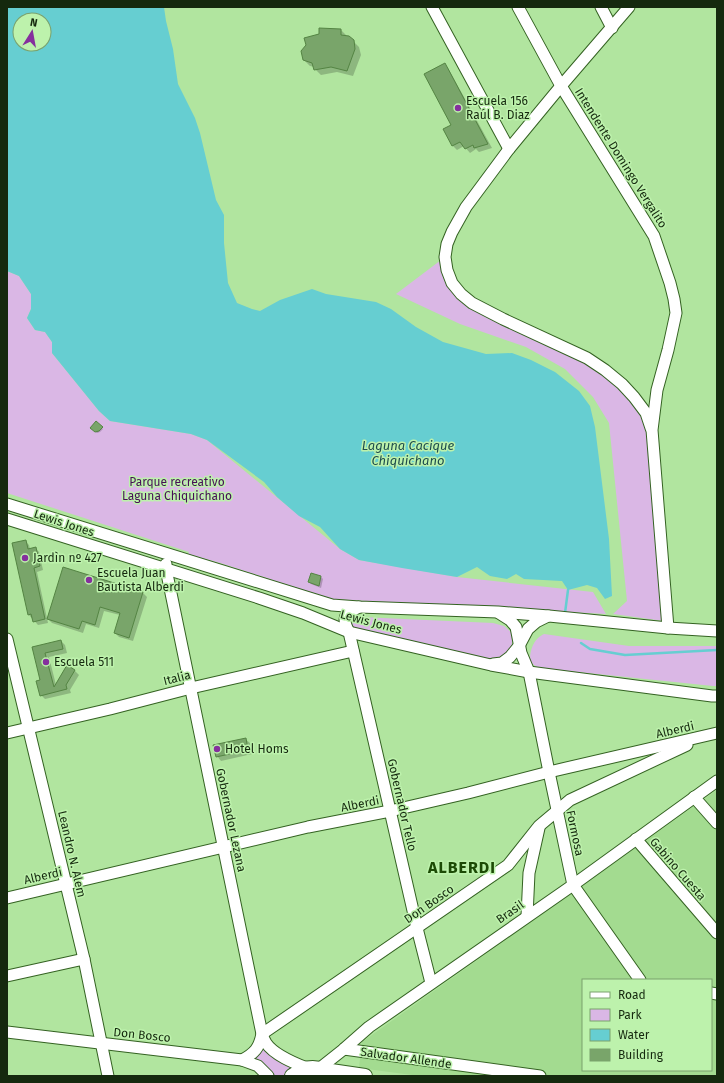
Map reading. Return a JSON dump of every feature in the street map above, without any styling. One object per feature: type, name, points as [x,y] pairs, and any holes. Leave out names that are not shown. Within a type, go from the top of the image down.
[{"type":"main road","points":[[292,1076],[298,1071],[321,1071]]},
{"type":"main road","name":"Salvador Allende","points":[[321,1071],[365,1076]]},
{"type":"street","points":[[432,7],[509,149]]},
{"type":"street","name":"Intendente Domingo Vergalito","points":[[518,7],[561,86],[654,236],[670,283],[676,313],[657,390],[652,430]]},
{"type":"street","points":[[601,7],[612,28]]},
{"type":"street","points":[[630,7],[561,86],[509,149],[466,207],[452,232],[447,244],[445,256],[447,270],[452,283],[461,294],[472,303],[587,358],[622,384],[646,413],[652,430],[668,628]]},
{"type":"street","name":"Lewis Jones","points":[[7,504],[332,605],[498,612],[668,628],[717,631]]},
{"type":"street","name":"Lewis Jones","points":[[7,519],[259,598],[303,613],[349,632],[491,665],[529,672],[715,698]]},
{"type":"street","name":"Gobernador Lezana","points":[[165,554],[166,569],[190,688],[262,1034],[266,1044],[274,1052],[290,1062],[321,1071]]},
{"type":"street","name":"Gobernador Tello","points":[[359,607],[349,612],[345,617],[345,624],[349,632],[431,984]]},
{"type":"street","name":"Formosa","points":[[498,612],[510,620],[516,627],[519,646],[529,672],[548,772],[573,885],[639,979]]},
{"type":"street","points":[[491,665],[502,663],[510,657],[519,646],[528,629],[536,622],[549,616]]},
{"type":"street","name":"Leandro N. Alem","points":[[7,639],[84,959],[108,1076]]},
{"type":"street","name":"Italia","points":[[7,733],[110,709],[190,688],[353,651]]},
{"type":"street","name":"Alberdi","points":[[7,898],[308,827],[390,811],[468,793],[548,772],[712,734]]},
{"type":"street","name":"Don Bosco","points":[[262,1034],[508,865],[539,826],[570,800],[712,734]]},
{"type":"street","name":"Brasil","points":[[321,1071],[369,1027],[573,885],[717,781]]},
{"type":"street","points":[[694,797],[717,823]]},
{"type":"street","points":[[527,916],[529,873],[539,826]]},
{"type":"street","name":"Gabino Cuesta","points":[[636,839],[717,933]]},
{"type":"street","points":[[508,865],[516,864],[522,866],[529,873]]},
{"type":"street","points":[[7,976],[84,959]]},
{"type":"street","name":"Don Bosco","points":[[7,1032],[242,1060],[258,1066],[268,1076]]},
{"type":"street","points":[[242,1060],[252,1054],[260,1043],[262,1034]]},
{"type":"street","name":"Salvador Allende","points":[[344,1050],[540,1076]]},
{"type":"shaded area","points":[[717,790],[717,1076],[420,1076],[359,1068],[362,1042]]},
{"type":"green space","points":[[445,257],[461,294],[587,358],[646,413],[671,622],[613,614],[627,601],[609,423],[593,397],[565,369],[526,347],[460,324],[396,294]]},
{"type":"green space","name":"Parque recreativo Laguna Chiquichano","points":[[7,271],[19,276],[31,294],[31,309],[27,318],[35,330],[45,332],[52,342],[52,353],[99,411],[110,421],[191,434],[207,440],[340,549],[359,560],[457,577],[593,592],[606,614],[331,599],[188,554],[189,552],[7,493]]},
{"type":"green space","points":[[360,617],[493,623],[504,626],[512,633],[512,646],[505,657],[489,662],[352,629],[354,619]]},
{"type":"green space","points":[[544,634],[629,646],[717,646],[717,686],[539,668],[531,662],[531,652],[536,640]]},
{"type":"green space","points":[[262,1048],[273,1058],[295,1068],[290,1070],[285,1076],[274,1076],[265,1066],[253,1059]]},
{"type":"water","name":"Laguna Cacique Chiquichano","points":[[7,7],[164,7],[173,49],[178,84],[195,118],[216,200],[224,215],[224,243],[228,283],[237,303],[260,311],[280,300],[312,289],[326,294],[376,302],[391,309],[416,327],[443,342],[486,354],[512,353],[531,360],[555,372],[579,391],[590,406],[595,427],[609,539],[612,596],[605,599],[597,588],[587,585],[568,590],[562,581],[524,579],[516,574],[507,579],[490,576],[477,567],[457,577],[359,560],[340,549],[320,527],[299,516],[277,497],[264,482],[207,440],[191,434],[110,421],[99,411],[52,353],[52,342],[45,332],[35,330],[27,318],[31,309],[31,294],[19,276],[7,271]]},
{"type":"building","points":[[319,28],[341,29],[341,35],[349,36],[354,40],[355,49],[347,71],[331,67],[314,70],[312,63],[303,60],[301,51],[306,45],[304,38],[319,34]]},
{"type":"building","points":[[445,63],[488,144],[474,148],[473,145],[465,149],[460,142],[452,146],[443,129],[451,125],[424,74]]},
{"type":"building","points":[[96,421],[103,427],[99,431],[95,432],[90,428]]},
{"type":"building","points":[[26,540],[28,549],[36,547],[40,566],[34,568],[45,619],[33,622],[31,614],[28,615],[12,543]]},
{"type":"building","points":[[63,567],[143,592],[129,638],[114,633],[120,613],[100,607],[95,625],[82,621],[79,629],[47,619]]},
{"type":"building","points":[[311,573],[321,576],[319,586],[308,582]]},
{"type":"building","points":[[61,640],[63,649],[45,653],[54,687],[67,665],[75,670],[66,685],[67,689],[40,696],[36,681],[40,680],[32,647]]},
{"type":"building","points":[[246,738],[248,750],[216,757],[213,745]]},
{"type":"waterway","points":[[565,613],[568,590]]},
{"type":"waterway","points":[[581,643],[590,649],[625,655],[717,650]]},
{"type":"place","name":"Escuela 156 Raúl B. Diaz","points":[[458,108]]},
{"type":"place","name":"Jardìn nº 427","points":[[25,558]]},
{"type":"place","name":"Escuela Juan Bautista Alberdi","points":[[89,580]]},
{"type":"place","name":"Escuela 511","points":[[46,662]]},
{"type":"place","name":"Hotel Homs","points":[[217,749]]},
{"type":"district","name":"ALBERDI","points":[[462,867]]}]
